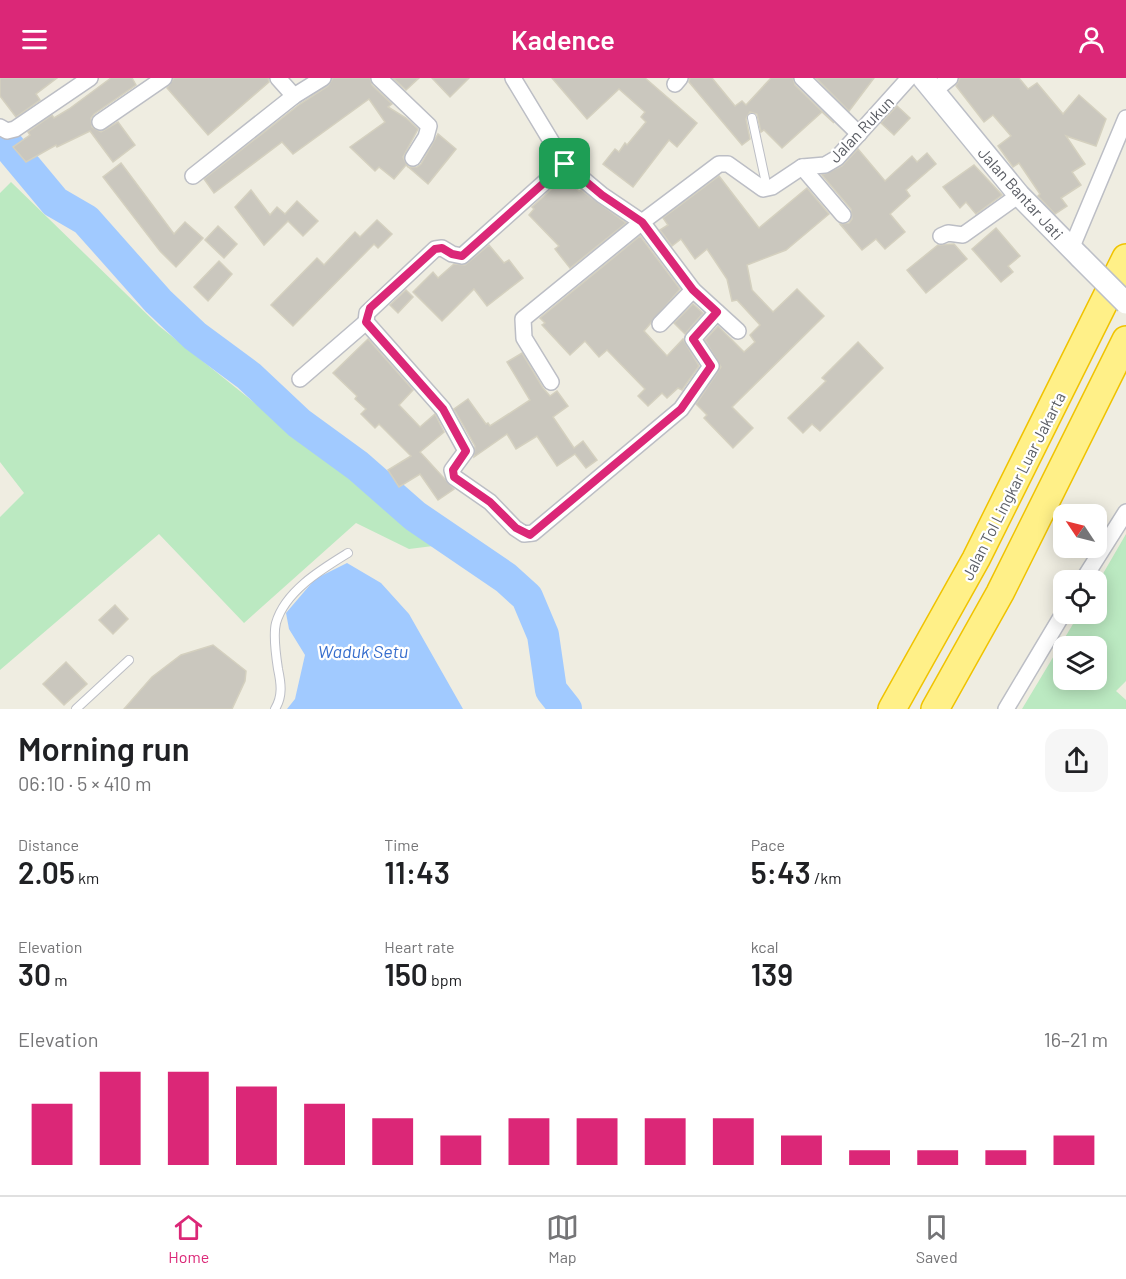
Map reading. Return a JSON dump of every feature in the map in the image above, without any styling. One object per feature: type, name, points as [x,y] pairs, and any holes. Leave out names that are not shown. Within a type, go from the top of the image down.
[{"type":"highway","name":"Jalan Tol Lingkar Luar Jakarta","points":[[892,709],[976,559],[1126,258]]},
{"type":"highway","points":[[935,709],[1000,593],[1126,340]]},
{"type":"street","points":[[0,128],[7,131],[15,129],[90,78]]},
{"type":"street","points":[[100,122],[164,78]]},
{"type":"street","points":[[278,78],[294,96]]},
{"type":"street","points":[[193,176],[294,96],[323,78]]},
{"type":"street","points":[[379,78],[390,91],[428,124],[426,137],[413,158]]},
{"type":"street","points":[[513,78],[565,164],[602,195],[642,222],[693,290],[738,330]]},
{"type":"street","points":[[802,78],[859,134]]},
{"type":"street","name":"Jalan Rukun","points":[[767,188],[802,167],[831,163],[909,78]]},
{"type":"street","name":"Jalan Bantar Jati","points":[[936,82],[1018,195],[1126,303]]},
{"type":"street","points":[[1076,253],[1126,118]]},
{"type":"street","points":[[551,382],[524,338],[523,319],[642,222],[722,163],[728,164],[759,187],[767,188]]},
{"type":"street","points":[[300,379],[366,322],[370,308],[435,249],[442,248],[452,254],[462,256],[565,164]]},
{"type":"street","points":[[802,167],[843,215]]},
{"type":"street","points":[[941,236],[948,233],[963,235],[1018,195]]},
{"type":"street","points":[[660,324],[693,290]]},
{"type":"street","points":[[366,322],[443,409],[466,451],[453,470],[454,477],[490,502],[516,528],[530,535],[685,404],[711,366],[693,339],[717,312]]},
{"type":"street","points":[[1089,570],[1126,512]]},
{"type":"street","points":[[1006,709],[1057,624]]},
{"type":"lane","points":[[752,118],[767,188]]},
{"type":"lane","points":[[275,709],[282,686],[278,667],[275,624],[284,606],[315,574],[348,553]]},
{"type":"lane","points":[[76,709],[129,660]]},
{"type":"green space","points":[[11,182],[159,326],[433,546],[409,549],[356,523],[244,623],[159,534],[0,670],[0,517],[24,493],[0,462],[0,193]]},
{"type":"green space","points":[[1126,534],[1126,681],[1116,691],[1126,700],[1126,709],[1022,709],[1053,657],[1053,690],[1107,690],[1107,636],[1066,636],[1073,624],[1107,624],[1107,570],[1105,570]]},
{"type":"water","name":"Waduk Setu","points":[[347,563],[381,583],[409,614],[463,709],[287,709],[295,699],[305,655],[289,629],[286,613],[315,579]]},
{"type":"building","points":[[0,78],[57,78],[36,94],[40,100],[16,117],[0,96]]},
{"type":"building","points":[[111,78],[132,78],[136,85],[91,118],[92,127],[101,132],[118,122],[135,145],[113,162],[90,131],[57,147],[56,145],[26,162],[13,147],[30,135],[28,132],[52,115],[54,118],[69,109]]},
{"type":"building","points":[[174,78],[268,78],[269,82],[208,135],[167,88]]},
{"type":"building","points":[[333,78],[370,78],[372,85],[392,104],[388,107],[418,129],[403,157],[408,167],[406,165],[394,179],[379,167],[375,171],[350,147],[385,122],[369,99],[293,154],[282,142],[214,193],[204,179],[300,104],[328,86]]},
{"type":"building","points":[[393,78],[419,78],[406,90]]},
{"type":"building","points":[[432,78],[469,78],[450,97]]},
{"type":"building","points":[[552,78],[645,78],[697,123],[677,147],[669,140],[633,187],[603,164],[615,149],[619,152],[625,143],[627,145],[646,122],[641,117],[645,112],[619,89],[587,119]]},
{"type":"building","points":[[690,78],[712,78],[735,106],[742,101],[746,105],[771,78],[793,78],[795,85],[834,123],[822,112],[782,148],[764,130],[761,132],[757,114],[750,112],[746,119],[750,139],[742,145],[689,82]]},
{"type":"building","points":[[816,78],[874,78],[849,111]]},
{"type":"building","points":[[960,78],[1019,78],[1028,89],[1037,83],[1063,114],[1079,95],[1106,119],[1096,146],[1066,136],[1085,164],[1072,172],[1081,185],[1061,198],[1067,206],[1055,214],[1038,196],[1040,194],[1019,163],[1013,167],[998,146],[1011,136],[993,115],[984,122],[956,86]]},
{"type":"building","points":[[897,106],[910,118],[894,135],[881,123]]},
{"type":"building","points":[[438,134],[456,149],[428,184],[408,167],[417,167],[421,164]]},
{"type":"building","points":[[858,149],[885,181],[912,156],[917,162],[927,153],[936,164],[906,190],[910,196],[890,214],[905,232],[885,249],[876,239],[862,250],[840,224],[849,223],[852,219],[851,209],[822,175],[842,166]]},
{"type":"building","points":[[121,163],[174,234],[185,222],[203,238],[176,267],[160,251],[103,177]]},
{"type":"building","points":[[974,165],[1002,195],[976,214],[966,202],[960,208],[943,187]]},
{"type":"building","points":[[719,176],[759,228],[807,188],[829,214],[786,250],[747,265],[752,290],[773,312],[797,289],[824,316],[732,407],[753,428],[733,448],[704,418],[707,415],[696,404],[721,367],[705,340],[718,326],[744,352],[755,342],[750,335],[760,325],[737,300],[732,301],[727,279],[707,249],[695,259],[681,239],[672,246],[660,230],[668,225],[663,218]]},
{"type":"building","points":[[565,177],[579,191],[581,190],[626,223],[570,268],[555,249],[559,246],[529,215],[534,209],[532,207]]},
{"type":"building","points":[[251,190],[270,215],[277,207],[285,214],[297,201],[318,221],[303,236],[288,221],[264,245],[235,207]]},
{"type":"building","points":[[377,220],[392,234],[378,248],[374,244],[293,326],[271,305],[317,258],[324,265],[355,232],[360,237]]},
{"type":"building","points":[[218,226],[237,244],[224,258],[205,240]]},
{"type":"building","points":[[996,228],[1020,256],[1008,266],[1013,272],[1001,282],[972,249]]},
{"type":"building","points":[[640,236],[680,289],[644,331],[667,356],[683,339],[699,366],[682,390],[678,388],[667,398],[662,393],[648,406],[638,396],[645,389],[607,350],[599,357],[585,341],[570,355],[542,325],[545,323],[540,318]]},
{"type":"building","points":[[954,244],[967,259],[926,293],[907,270],[938,245]]},
{"type":"building","points":[[489,245],[504,263],[509,260],[523,278],[487,306],[474,289],[442,321],[413,292],[433,272],[438,278],[454,264],[465,265]]},
{"type":"building","points":[[219,261],[232,274],[208,301],[194,287]]},
{"type":"building","points":[[406,290],[413,297],[398,313],[390,305]]},
{"type":"building","points":[[693,304],[703,313],[685,334],[674,323]]},
{"type":"building","points":[[368,339],[413,390],[399,405],[420,427],[435,414],[444,432],[420,452],[454,489],[438,500],[420,474],[399,487],[388,470],[411,456],[379,424],[375,428],[361,414],[366,409],[355,399],[357,396],[333,373]]},
{"type":"building","points":[[858,342],[883,368],[820,431],[812,424],[803,433],[788,418],[826,381],[822,378]]},
{"type":"building","points":[[522,353],[543,388],[550,396],[557,391],[568,406],[553,417],[574,448],[583,441],[597,460],[586,468],[575,454],[557,466],[537,436],[516,449],[507,434],[474,457],[475,446],[454,409],[468,399],[486,424],[490,426],[530,400],[507,362]]},
{"type":"building","points":[[115,605],[128,619],[113,634],[99,620]]},
{"type":"building","points":[[213,645],[246,671],[245,681],[232,709],[124,709],[152,677],[181,655]]},
{"type":"building","points":[[66,662],[87,684],[64,705],[43,684]]},
{"type":"waterway","points":[[0,136],[55,202],[86,220],[158,301],[195,336],[249,376],[299,423],[358,466],[415,516],[506,578],[527,597],[543,635],[551,690],[566,709]]},
{"type":"route","points":[[565,164],[602,195],[642,222],[693,290],[717,312],[696,333],[692,341],[711,366],[685,404],[663,425],[530,535],[516,528],[490,502],[454,477],[453,470],[466,451],[443,409],[366,322],[366,317],[370,308],[435,249],[442,248],[457,256],[462,256],[565,164]]}]
